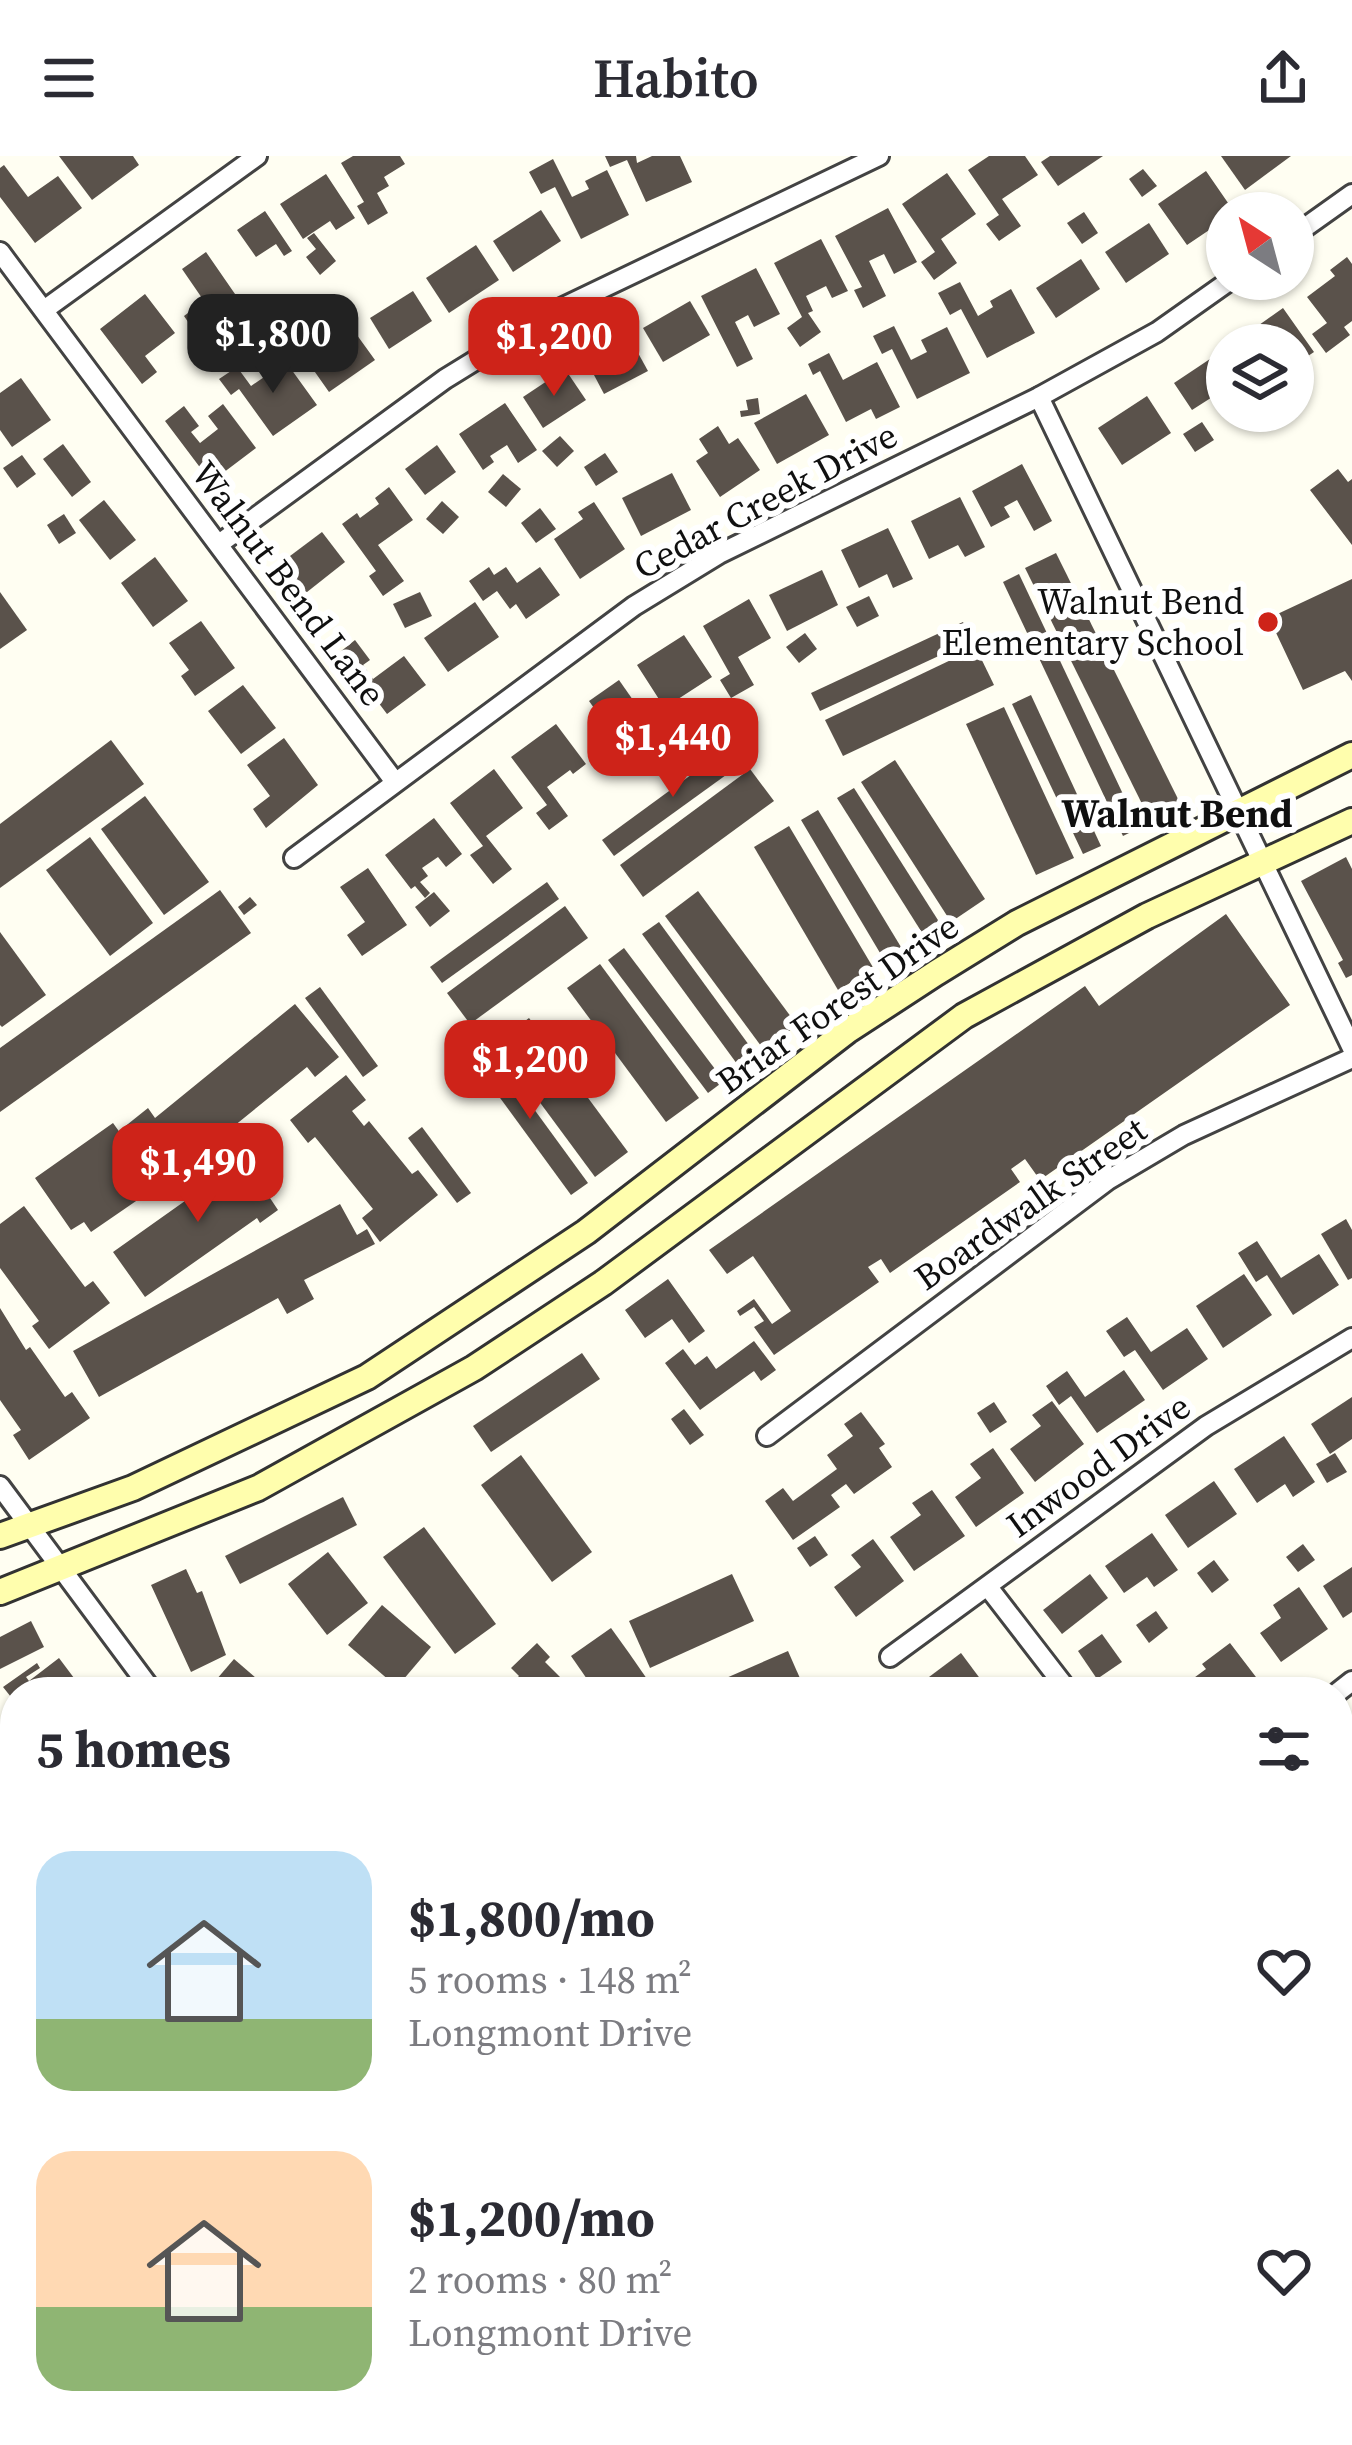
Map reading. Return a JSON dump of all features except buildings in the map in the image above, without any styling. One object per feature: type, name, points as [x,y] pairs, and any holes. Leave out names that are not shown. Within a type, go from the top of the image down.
[{"type":"main road","name":"Briar Forest Drive","points":[[0,1536],[134,1488],[367,1377],[586,1232],[847,1031],[931,976],[1017,923],[1352,755]]},
{"type":"main road","points":[[0,1592],[258,1488],[474,1368],[603,1283],[964,1016],[1147,916],[1352,820]]},
{"type":"street","points":[[44,310],[257,156]]},
{"type":"street","points":[[219,544],[446,379],[557,310],[879,156]]},
{"type":"street","points":[[1314,221],[1350,196]]},
{"type":"street","name":"Walnut Bend Lane","points":[[0,252],[395,782]]},
{"type":"street","name":"Cedar Creek Drive","points":[[294,858],[634,606],[719,554],[1039,397],[1157,332],[1206,297]]},
{"type":"street","points":[[1039,397],[1352,1048]]},
{"type":"street","name":"Boardwalk Street","points":[[767,1436],[1108,1180],[1184,1135],[1352,1058]]},
{"type":"street","name":"Inwood Drive","points":[[890,1657],[1206,1426],[1352,1338]]},
{"type":"street","points":[[0,1486],[141,1677]]},
{"type":"street","points":[[988,1587],[1057,1677]]},
{"type":"place","name":"Walnut Bend Elementary School","points":[[1268,622]]},
{"type":"district","name":"Walnut Bend","points":[[1177,813]]}]
